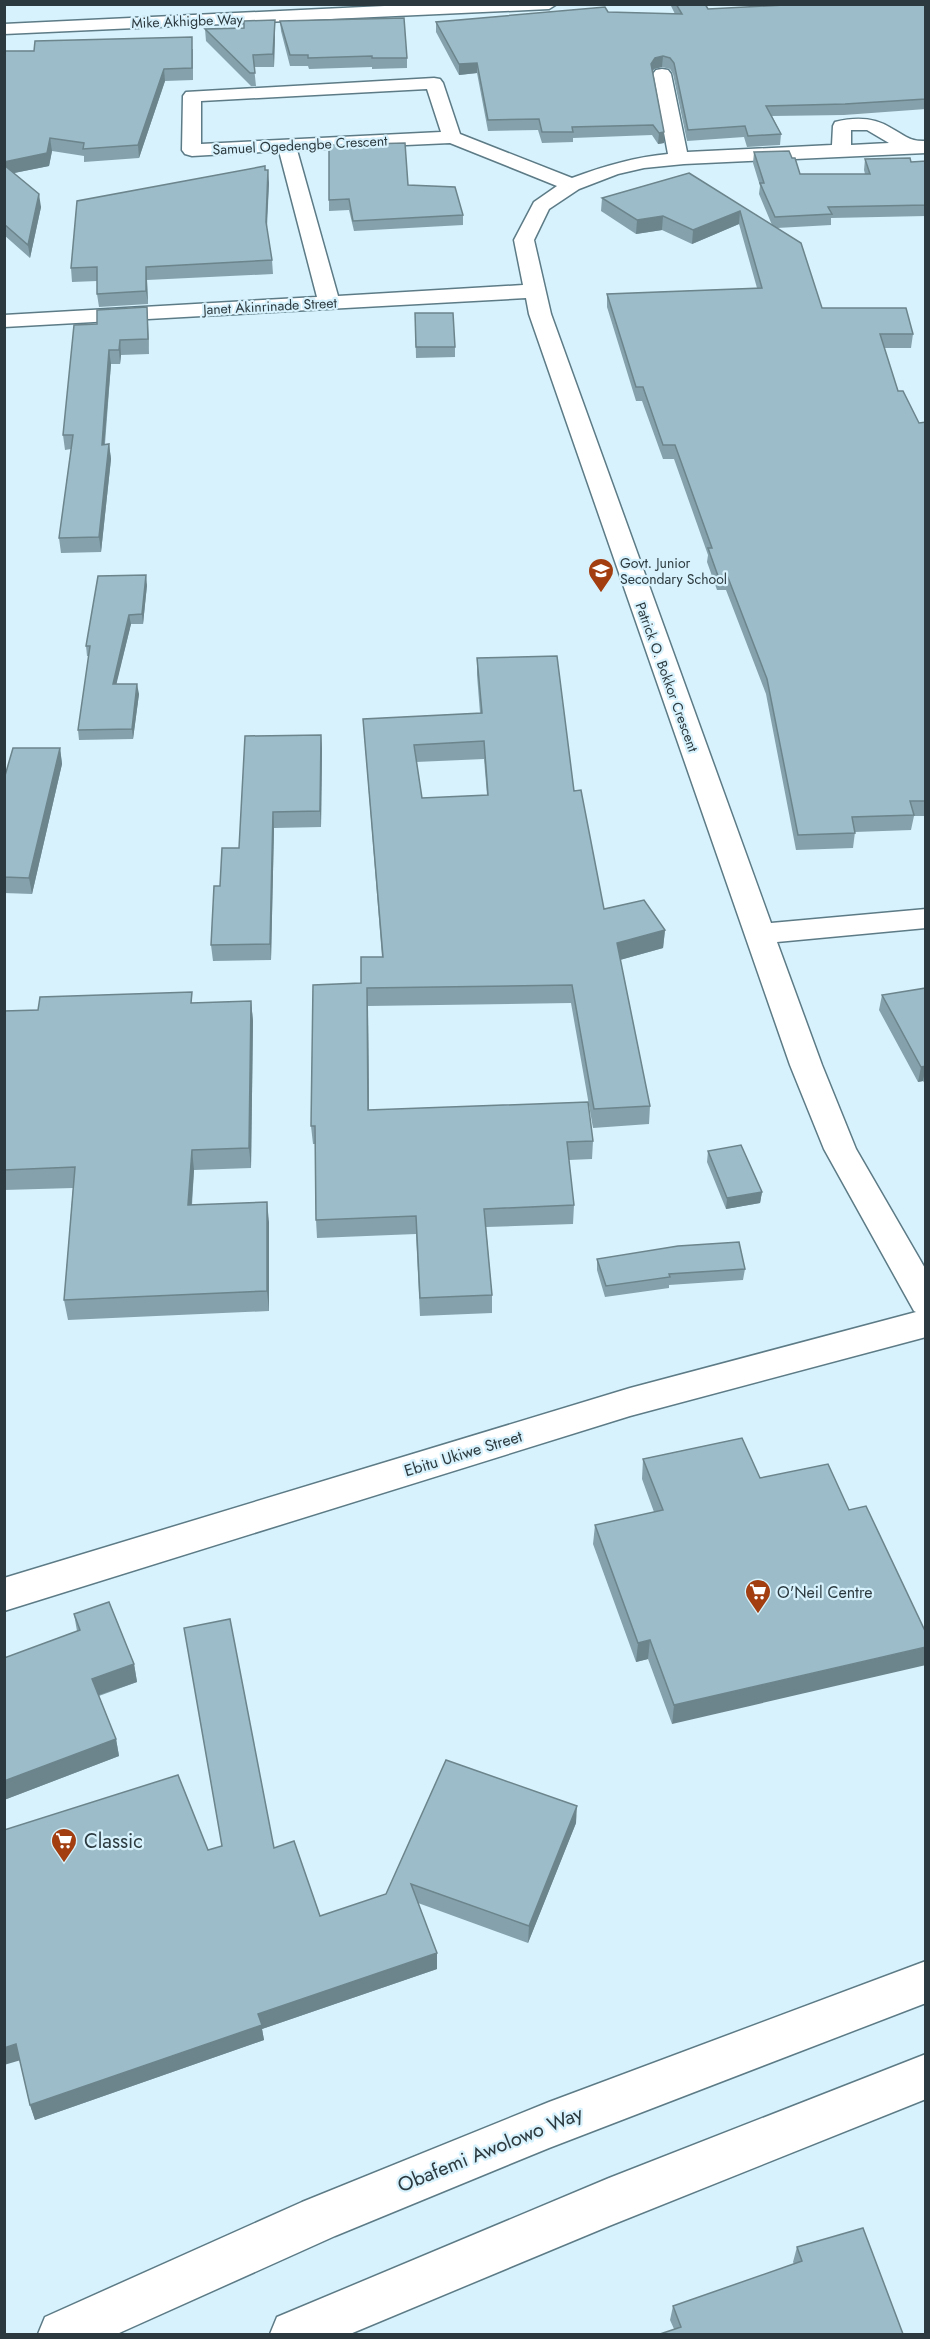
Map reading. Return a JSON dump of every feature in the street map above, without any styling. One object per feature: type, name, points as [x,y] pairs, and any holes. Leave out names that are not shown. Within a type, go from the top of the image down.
[{"type":"street","name":"Mike Akhigbe Way","points":[[4,20],[207,8],[346,4]]},
{"type":"street","name":"Mike Akhigbe Way","points":[[4,29],[549,4]]},
{"type":"street","points":[[662,74],[680,159]]},
{"type":"street","name":"Samuel Ogedengbe Crescent","points":[[434,83],[452,137],[192,150],[192,96],[434,83]]},
{"type":"street","points":[[452,137],[572,185]]},
{"type":"street","points":[[285,146],[289,153],[329,302]]},
{"type":"street","name":"Patrick O. Bokkor Crescent","points":[[917,147],[644,162],[611,170],[572,185],[541,207],[525,240],[540,314],[759,934],[840,1149],[926,1302]]},
{"type":"street","name":"Janet Akinrinade Street","points":[[4,321],[535,291]]},
{"type":"street","points":[[759,934],[926,918]]},
{"type":"street","name":"Ebitu Ukiwe Street","points":[[4,1595],[630,1402],[926,1323]]},
{"type":"street","name":"Obafemi Awolowo Way","points":[[62,2334],[319,2219],[505,2143],[736,2052],[926,1982]]},
{"type":"street","points":[[294,2334],[707,2161],[926,2076]]},
{"type":"building","points":[[676,4],[705,4],[708,9],[784,4],[926,4],[926,99],[766,106],[781,134],[748,136],[745,126],[688,130],[674,63],[670,58],[663,56],[655,58],[651,64],[664,132],[659,133],[653,125],[572,127],[573,132],[542,132],[539,119],[488,120],[477,63],[459,64],[436,22],[605,7],[608,12],[682,14]]},
{"type":"building","points":[[404,18],[407,58],[372,58],[372,56],[308,58],[308,55],[290,55],[280,21]]},
{"type":"building","points":[[275,20],[273,54],[253,55],[255,73],[250,73],[205,29],[244,28],[244,21]]},
{"type":"building","points":[[192,37],[192,68],[164,69],[138,145],[83,149],[84,143],[50,138],[47,153],[4,162],[4,51],[34,51],[35,41]]},
{"type":"building","points":[[405,143],[408,185],[455,187],[463,215],[353,221],[349,199],[329,200],[329,145]]},
{"type":"building","points":[[789,151],[792,158],[795,158],[800,174],[870,174],[865,159],[910,158],[911,162],[926,161],[926,205],[828,207],[832,214],[775,217],[760,183],[764,183],[754,152]]},
{"type":"building","points":[[4,165],[39,194],[28,245],[4,224]]},
{"type":"building","points":[[265,166],[265,170],[268,170],[266,222],[272,260],[146,267],[146,291],[97,294],[97,267],[71,268],[77,201]]},
{"type":"building","points":[[689,173],[801,243],[822,308],[906,308],[913,334],[880,334],[898,391],[903,391],[919,423],[926,422],[926,801],[910,801],[914,815],[852,817],[855,833],[798,835],[767,679],[727,575],[718,576],[708,548],[712,548],[675,445],[663,445],[643,387],[636,387],[607,294],[762,288],[740,211],[693,230],[663,216],[637,220],[602,198]]},
{"type":"building","points":[[147,307],[148,339],[120,340],[119,350],[109,350],[102,445],[109,444],[99,537],[59,538],[73,435],[63,435],[74,325],[97,324],[97,310]]},
{"type":"building","points":[[415,313],[453,313],[455,347],[416,347]]},
{"type":"building","points":[[146,575],[142,614],[129,615],[113,684],[137,684],[132,729],[78,730],[90,646],[86,646],[98,576]]},
{"type":"building","points":[[557,656],[574,791],[581,790],[604,909],[644,900],[665,930],[617,943],[650,1106],[594,1109],[572,985],[367,988],[368,1110],[588,1102],[593,1141],[567,1142],[574,1205],[484,1209],[492,1295],[420,1298],[416,1216],[316,1220],[315,1126],[311,1126],[313,985],[361,983],[361,957],[383,957],[363,719],[482,713],[477,658]],"holes":[[[484,741],[488,795],[422,798],[414,745]]]},
{"type":"building","points":[[321,735],[320,811],[273,812],[270,944],[211,945],[214,886],[220,886],[222,848],[239,848],[245,736]]},
{"type":"building","points":[[13,748],[60,748],[29,878],[4,877],[4,779]]},
{"type":"building","points":[[926,988],[926,1066],[921,1067],[882,995]]},
{"type":"building","points":[[192,992],[191,1003],[251,1001],[249,1148],[192,1150],[188,1205],[267,1202],[267,1291],[64,1300],[75,1167],[4,1170],[4,1011],[38,1010],[40,997]]},
{"type":"building","points":[[741,1145],[762,1192],[727,1198],[708,1151]]},
{"type":"building","points":[[739,1242],[745,1269],[669,1274],[670,1277],[606,1286],[597,1259],[678,1246]]},
{"type":"building","points":[[742,1438],[760,1478],[828,1464],[849,1510],[866,1506],[926,1633],[926,1647],[674,1705],[650,1640],[638,1643],[595,1525],[663,1510],[643,1459]]},
{"type":"building","points":[[109,1602],[134,1664],[92,1679],[116,1739],[4,1781],[4,1658],[80,1630],[74,1614]]},
{"type":"building","points":[[230,1619],[274,1848],[294,1841],[320,1916],[386,1894],[446,1760],[577,1806],[529,1926],[411,1884],[437,1953],[258,2014],[262,2025],[30,2105],[16,2044],[4,2048],[4,1830],[178,1775],[208,1850],[222,1846],[184,1628]]},
{"type":"building","points":[[863,2228],[903,2334],[660,2334],[681,2327],[673,2306],[802,2261],[797,2247]]},
{"type":"place","name":"Govt. Junior Secondary School","points":[[601,594]]},
{"type":"place","name":"O'Neil Centre","points":[[758,1615]]},
{"type":"place","name":"Classic","points":[[64,1864]]}]
